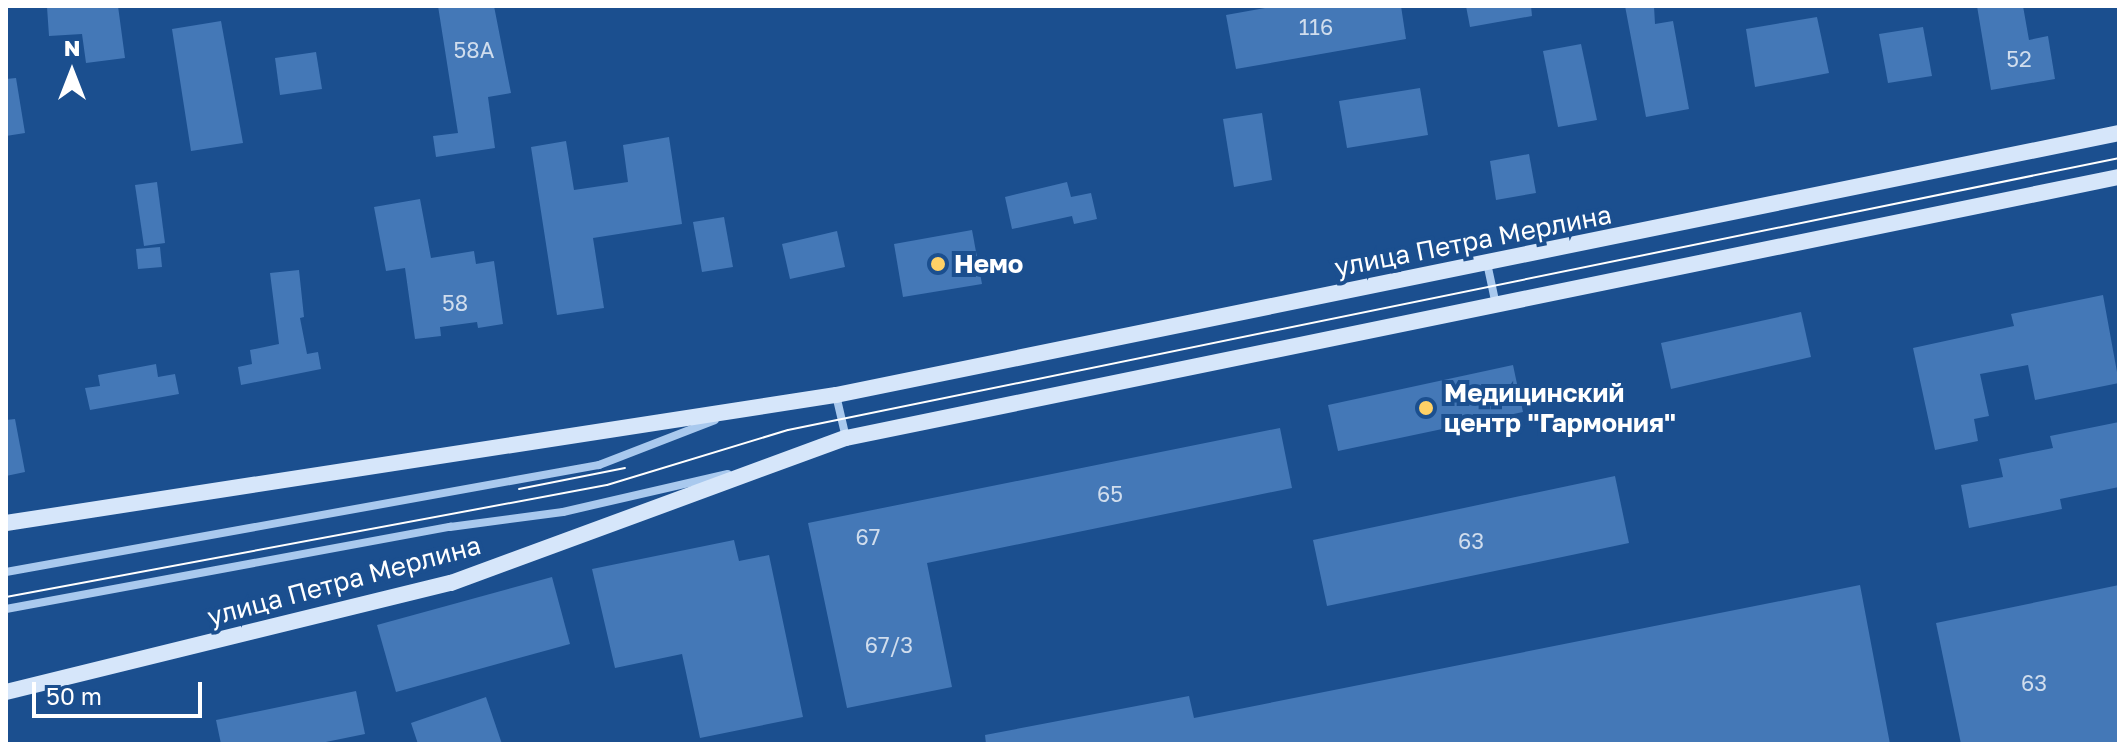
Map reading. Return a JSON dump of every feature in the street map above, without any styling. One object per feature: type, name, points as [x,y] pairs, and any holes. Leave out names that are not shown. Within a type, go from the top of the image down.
[{"type":"main road","name":"улица Петра Мерлина","points":[[6,523],[836,395],[2119,133]]},
{"type":"main road","name":"улица Петра Мерлина","points":[[6,692],[451,583],[846,438],[2119,177]]},
{"type":"street","points":[[1487,263],[1496,305]]},
{"type":"street","points":[[836,395],[846,438]]},
{"type":"street","name":"улица Петра Мерлина","points":[[6,572],[599,465],[743,409]]},
{"type":"street","name":"улица Петра Мерлина","points":[[6,609],[450,527],[563,512],[779,462]]},
{"type":"building","points":[[118,6],[125,58],[86,63],[82,34],[49,36],[47,7]]},
{"type":"building","points":[[438,6],[494,6],[511,93],[488,97],[495,148],[436,157],[433,136],[458,133]]},
{"type":"building","points":[[1276,6],[1401,6],[1406,39],[1236,69],[1226,15]]},
{"type":"building","points":[[1466,6],[1531,6],[1532,16],[1470,27]]},
{"type":"building","points":[[1625,6],[1654,6],[1655,24],[1673,21],[1689,109],[1646,117]]},
{"type":"building","points":[[1977,6],[2023,6],[2029,40],[2048,36],[2055,79],[1991,90]]},
{"type":"building","points":[[1817,17],[1829,73],[1755,87],[1746,29]]},
{"type":"building","points":[[221,21],[243,143],[191,151],[172,29]]},
{"type":"building","points":[[1923,27],[1932,76],[1888,83],[1879,34]]},
{"type":"building","points":[[1581,44],[1597,120],[1558,127],[1543,51]]},
{"type":"building","points":[[316,52],[322,89],[280,95],[275,58]]},
{"type":"building","points":[[16,78],[25,133],[6,136],[6,79]]},
{"type":"building","points":[[1420,88],[1428,135],[1347,148],[1339,101]]},
{"type":"building","points":[[1262,113],[1272,180],[1234,187],[1223,119]]},
{"type":"building","points":[[669,137],[682,224],[593,238],[604,308],[557,315],[531,147],[566,141],[574,190],[628,182],[623,145]]},
{"type":"building","points":[[1529,154],[1536,193],[1496,200],[1490,161]]},
{"type":"building","points":[[157,182],[165,243],[144,246],[135,185]]},
{"type":"building","points":[[1067,182],[1071,197],[1091,193],[1097,219],[1074,224],[1072,216],[1012,229],[1005,197]]},
{"type":"building","points":[[420,199],[431,258],[474,251],[476,264],[494,261],[503,324],[478,328],[477,322],[440,327],[441,336],[415,339],[405,268],[386,271],[374,207]]},
{"type":"building","points":[[724,217],[733,267],[702,272],[693,222]]},
{"type":"building","name":"Немо","points":[[972,230],[982,284],[903,297],[894,244]]},
{"type":"building","points":[[837,231],[845,267],[790,279],[782,244]]},
{"type":"building","points":[[160,247],[162,267],[138,269],[136,249]]},
{"type":"building","points":[[299,270],[304,317],[300,318],[307,354],[318,352],[321,369],[241,385],[238,367],[252,364],[250,350],[279,344],[270,273]]},
{"type":"building","points":[[2103,295],[2119,383],[2035,400],[2028,365],[1980,374],[1989,416],[1974,419],[1978,441],[1935,450],[1913,348],[2014,326],[2011,314]]},
{"type":"building","points":[[1801,312],[1811,357],[1671,389],[1661,343]]},
{"type":"building","points":[[156,364],[158,377],[175,374],[179,394],[90,410],[85,388],[100,386],[98,375]]},
{"type":"building","name":"Медицинский центр \"Гармония\"","points":[[1513,365],[1523,412],[1338,451],[1328,405]]},
{"type":"building","points":[[15,419],[25,472],[6,476],[6,420]]},
{"type":"building","points":[[2119,422],[2119,487],[2060,499],[2062,509],[1969,528],[1961,485],[2003,477],[1999,459],[2053,448],[2050,436]]},
{"type":"building","points":[[1280,428],[1292,488],[927,563],[952,687],[847,708],[808,523]]},
{"type":"building","points":[[1615,476],[1629,543],[1327,606],[1313,540]]},
{"type":"building","points":[[734,540],[739,561],[769,555],[803,717],[700,738],[682,654],[615,668],[592,569]]},
{"type":"building","points":[[552,577],[570,644],[396,692],[377,625]]},
{"type":"building","points":[[1860,585],[1890,744],[986,744],[985,735],[1189,696],[1194,718]]},
{"type":"building","points":[[2119,585],[2119,744],[1961,744],[1936,623]]},
{"type":"building","points":[[356,691],[365,734],[316,744],[221,744],[216,720]]},
{"type":"building","points":[[486,697],[502,744],[418,744],[411,723]]},
{"type":"tram line","points":[[6,597],[607,485],[788,430],[2119,158]]},
{"type":"tram line","points":[[519,489],[625,468]]},
{"type":"place","name":"Немо","points":[[938,264]]},
{"type":"place","name":"Медицинский центр \"Гармония\"","points":[[1426,408]]}]
